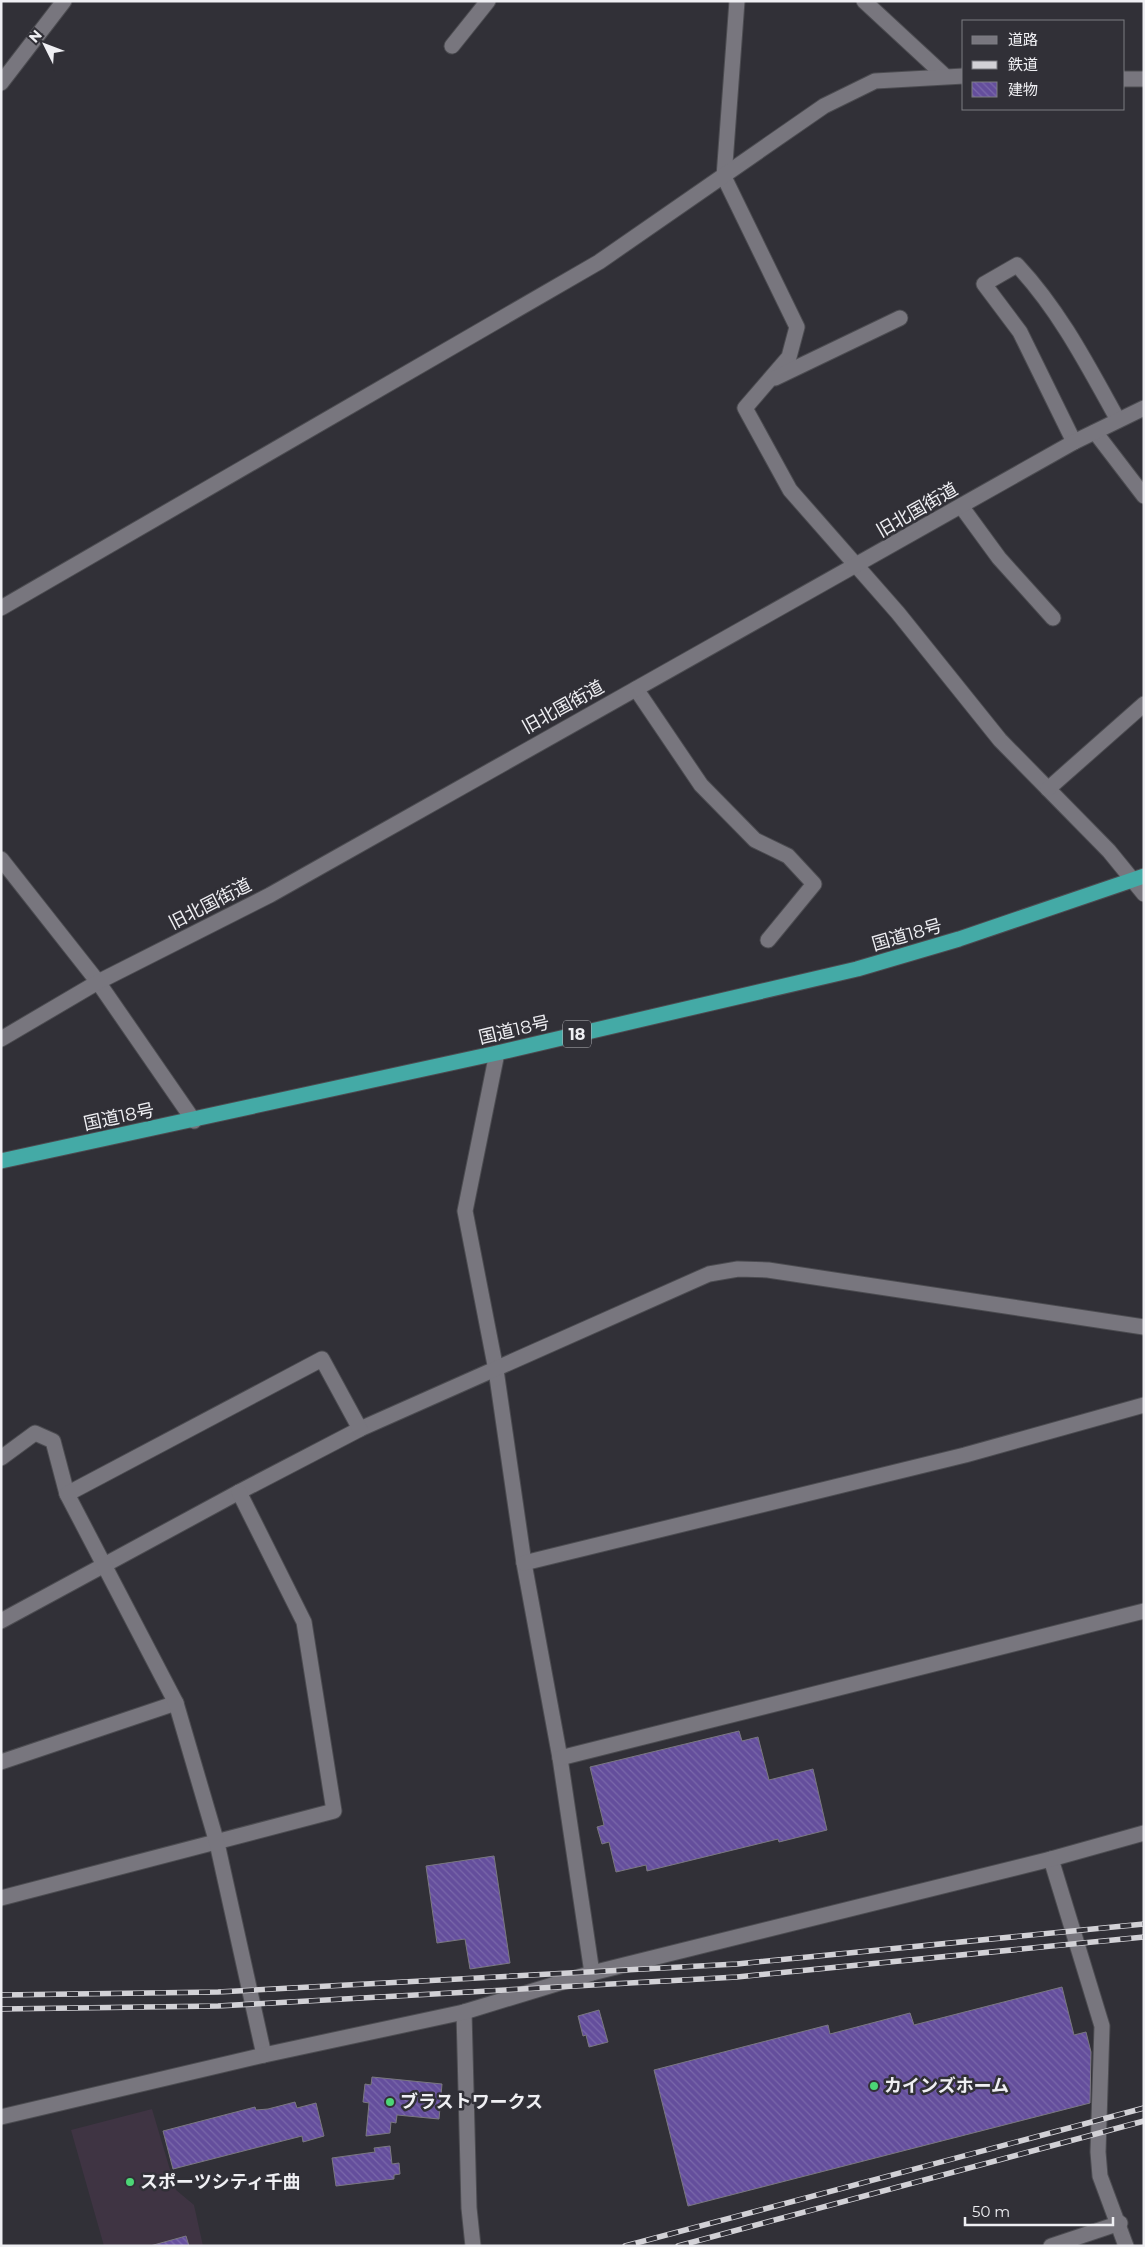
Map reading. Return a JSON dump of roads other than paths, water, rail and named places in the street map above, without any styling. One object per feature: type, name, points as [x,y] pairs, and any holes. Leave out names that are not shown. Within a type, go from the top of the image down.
[{"type":"highway","name":"国道18号","points":[[1,1161],[194,1121],[857,969],[960,939],[1139,878]]},
{"type":"street","points":[[1,83],[64,1]]},
{"type":"street","points":[[452,46],[488,1]]},
{"type":"street","points":[[737,1],[724,177],[797,327],[789,357],[745,408],[790,490],[898,612],[1000,740],[1109,852],[1139,878],[1144,894]]},
{"type":"street","points":[[864,1],[945,76]]},
{"type":"street","points":[[1,608],[599,262],[824,106],[875,81],[962,76]]},
{"type":"street","points":[[1125,79],[1144,80]]},
{"type":"street","points":[[1074,442],[1020,332],[984,284],[1017,265],[1034,284],[1066,327],[1118,420]]},
{"type":"street","points":[[769,381],[900,318]]},
{"type":"street","name":"旧北国街道","points":[[1,1039],[98,982],[270,894],[857,566],[1074,442],[1144,408]]},
{"type":"street","points":[[1095,432],[1144,496]]},
{"type":"street","points":[[961,506],[999,558],[1053,618]]},
{"type":"street","points":[[636,689],[701,785],[755,840],[788,856],[814,884],[768,940]]},
{"type":"street","points":[[1048,789],[1144,704]]},
{"type":"street","points":[[1,859],[98,982],[194,1121]]},
{"type":"street","points":[[496,1053],[465,1212],[496,1370],[524,1563],[560,1758],[592,1973]]},
{"type":"street","points":[[1,1621],[106,1563],[360,1429],[709,1274],[738,1269],[784,1272],[1144,1327]]},
{"type":"street","points":[[67,1494],[322,1360],[360,1429]]},
{"type":"street","points":[[524,1563],[965,1455],[1144,1405]]},
{"type":"street","points":[[1,1458],[35,1433],[53,1441],[67,1494],[106,1563],[176,1703],[217,1843],[264,2055]]},
{"type":"street","points":[[1,1898],[334,1811],[304,1622],[239,1492]]},
{"type":"street","points":[[560,1758],[1144,1611]]},
{"type":"street","points":[[1,1762],[176,1703]]},
{"type":"street","points":[[1,2117],[264,2055],[464,2012],[592,1973],[1051,1859],[1144,1833]]},
{"type":"street","points":[[1051,1859],[1102,2026],[1099,2168],[1100,2176],[1120,2223],[1126,2246]]},
{"type":"street","points":[[464,2012],[469,2208],[473,2246]]},
{"type":"street","points":[[1055,2245],[1120,2223]]},
{"type":"railway","points":[[1,1995],[218,1992],[737,1964],[1144,1924]]},
{"type":"railway","points":[[1,2009],[218,2006],[737,1977],[1144,1937]]},
{"type":"railway","points":[[625,2246],[1144,2108]]},
{"type":"railway","points":[[678,2246],[1144,2121]]},
{"type":"place","name":"カインズホーム","points":[[874,2086]]},
{"type":"place","name":"ブラストワークス","points":[[390,2102]]},
{"type":"place","name":"スポーツシティ千曲","points":[[130,2182]]}]
